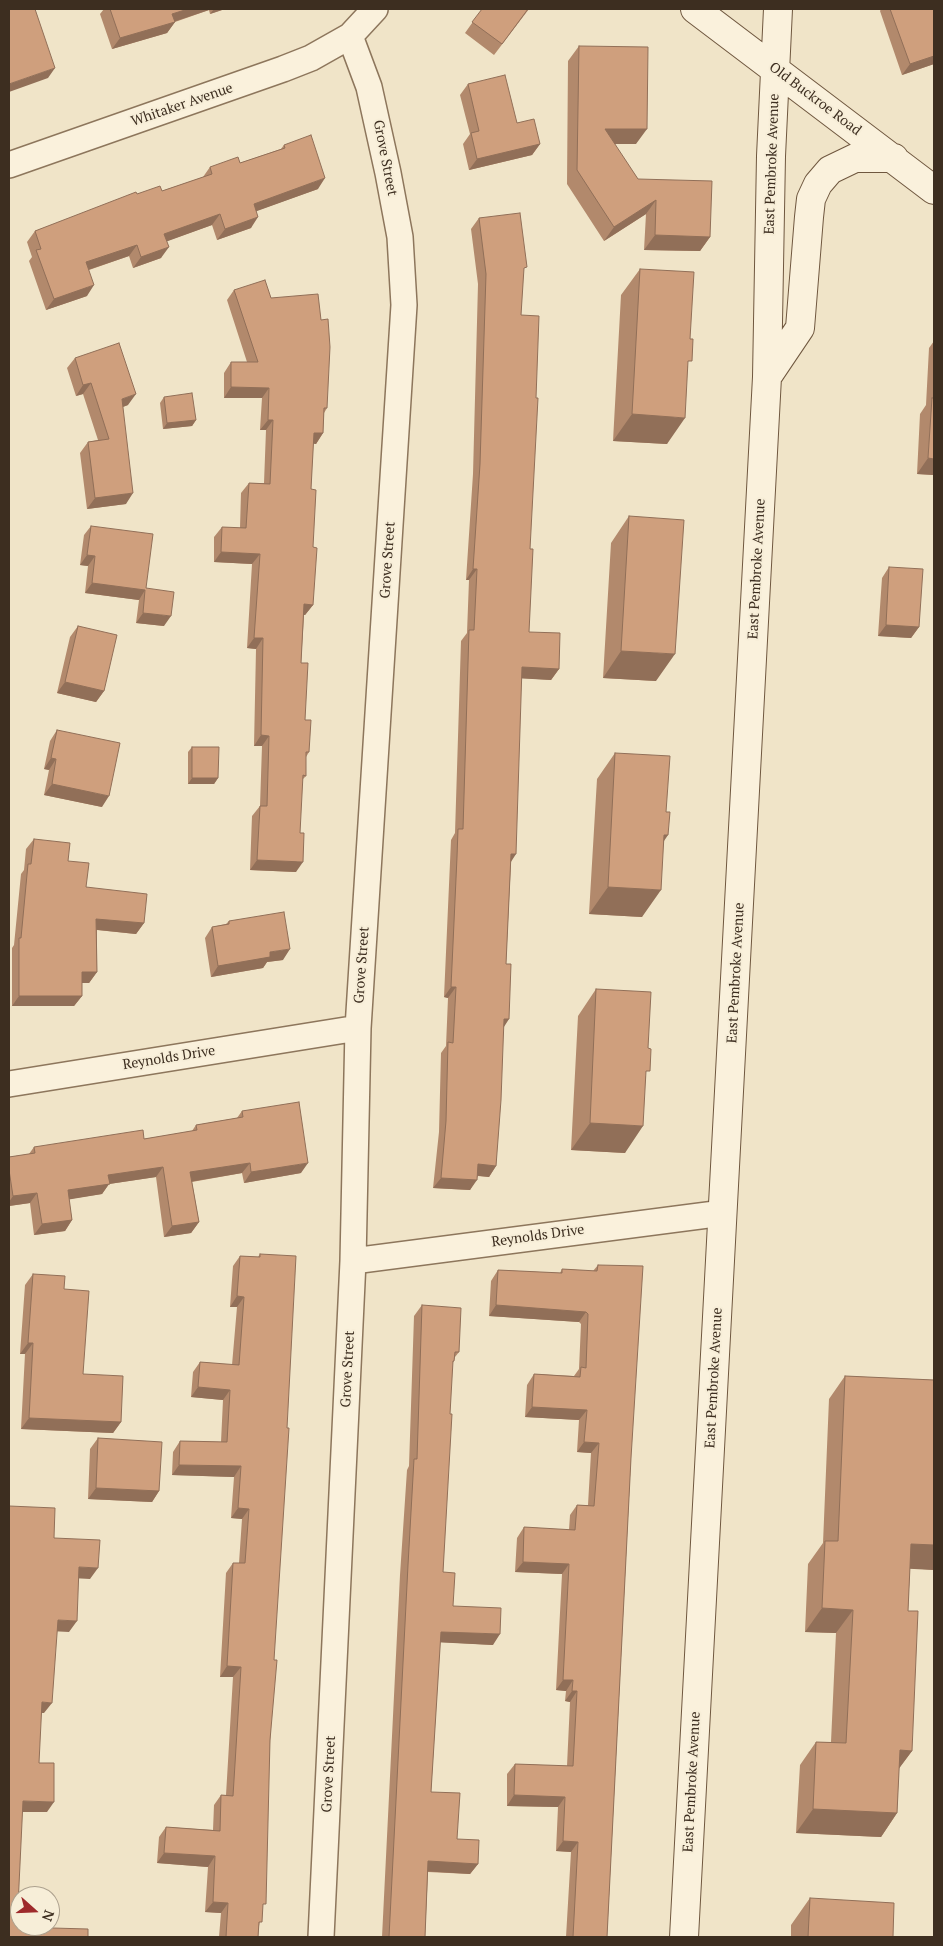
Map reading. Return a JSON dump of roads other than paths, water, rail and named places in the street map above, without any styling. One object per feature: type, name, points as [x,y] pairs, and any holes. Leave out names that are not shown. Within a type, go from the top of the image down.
[{"type":"main road","name":"Old Buckroe Road","points":[[694,9],[934,190]]},
{"type":"main road","name":"East Pembroke Avenue","points":[[684,1937],[767,377],[778,9]]},
{"type":"main road","points":[[767,377],[800,328],[808,217],[811,199],[818,184],[830,170],[855,158],[894,158]]},
{"type":"street","points":[[350,36],[375,9]]},
{"type":"street","name":"Whitaker Avenue","points":[[9,166],[290,67],[333,48],[350,36]]},
{"type":"street","name":"Grove Street","points":[[321,1937],[353,1261],[358,1028],[404,305],[400,237],[388,173],[369,87],[350,36]]},
{"type":"street","name":"Reynolds Drive","points":[[9,1084],[358,1028]]},
{"type":"street","name":"Reynolds Drive","points":[[353,1261],[723,1213]]}]
